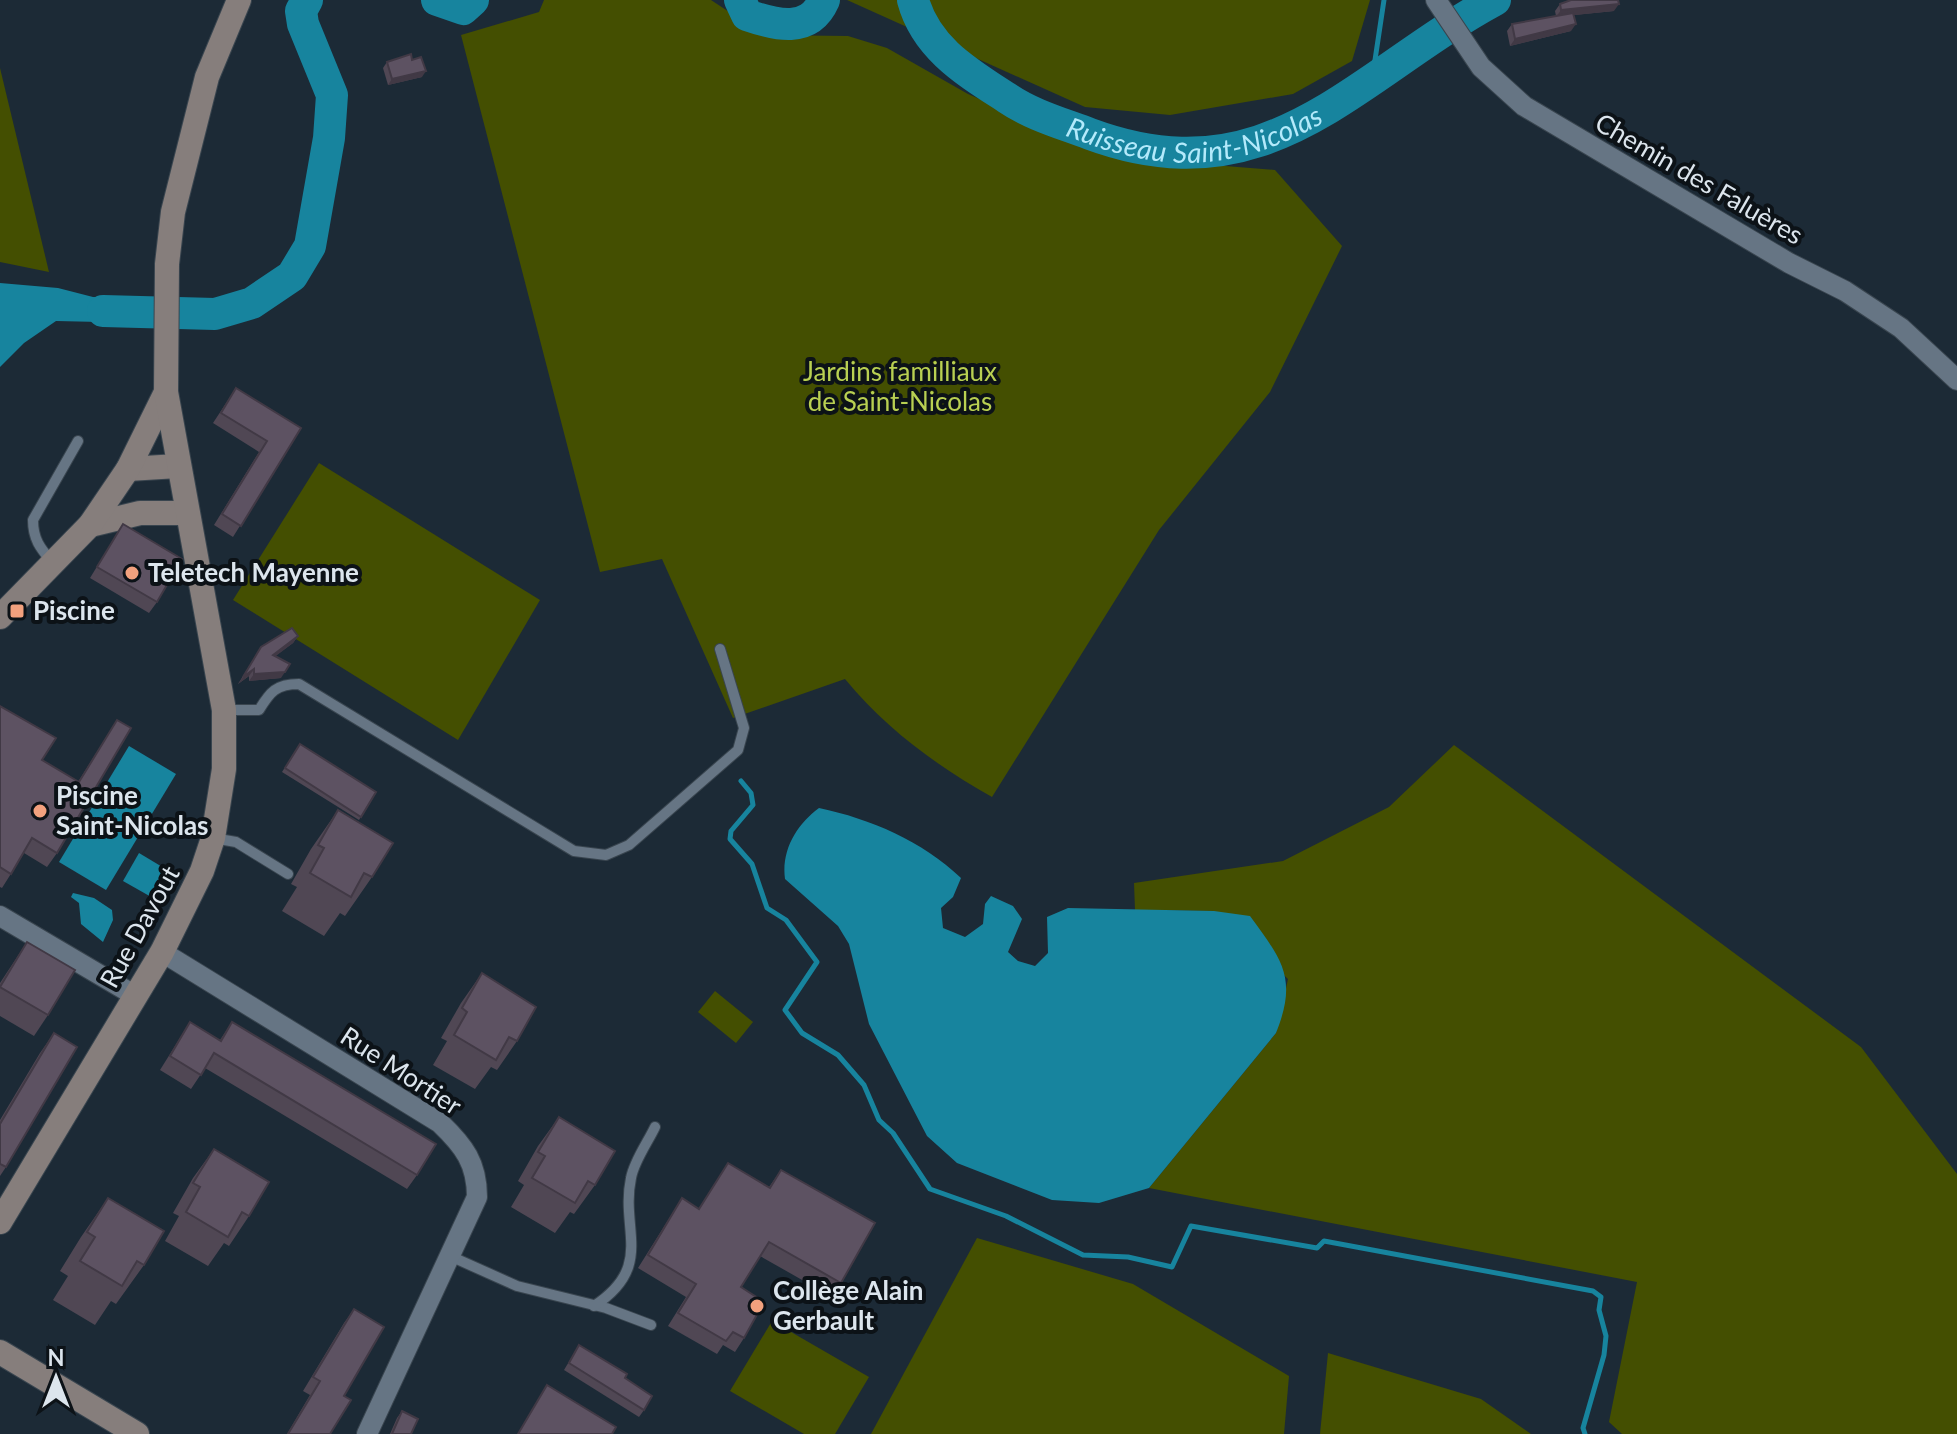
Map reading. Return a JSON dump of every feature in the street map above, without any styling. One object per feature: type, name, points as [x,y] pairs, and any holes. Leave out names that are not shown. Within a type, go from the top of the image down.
[{"type":"street","name":"Rue Davout","points":[[0,1222],[162,952],[202,871],[213,838],[224,769],[224,710],[166,392],[165,330],[173,212],[207,77],[239,0]]},
{"type":"street","name":"Chemin des Faluères","points":[[1439,5],[1481,67],[1524,106],[1789,263],[1845,291],[1901,328],[1957,380]]},
{"type":"street","points":[[0,617],[90,525],[128,469],[166,392]]},
{"type":"street","points":[[128,469],[178,466]]},
{"type":"street","points":[[90,525],[140,513],[187,513]]},
{"type":"street","points":[[3,923],[134,995]]},
{"type":"street","name":"Rue Mortier","points":[[162,952],[440,1123],[465,1147],[477,1175],[477,1197],[367,1434]]},
{"type":"street","points":[[0,1352],[137,1434]]},
{"type":"lane","points":[[54,563],[40,548],[33,534],[33,520],[78,441]]},
{"type":"lane","points":[[224,710],[259,710],[270,692],[282,684],[299,684],[574,851],[606,855],[629,845],[738,750],[744,728],[720,649]]},
{"type":"lane","points":[[213,838],[236,842],[288,874]]},
{"type":"lane","points":[[594,1306],[615,1292],[629,1263],[634,1233],[631,1177],[655,1127]]},
{"type":"lane","points":[[450,1256],[517,1286],[651,1325]]},
{"type":"green space","name":"Jardins familliaux de Saint-Nicolas","points":[[544,0],[711,0],[764,35],[848,36],[887,48],[968,94],[1113,157],[1275,170],[1342,246],[1270,392],[1159,530],[992,797],[913,745],[845,679],[733,718],[662,559],[600,572],[461,35],[539,12]]},
{"type":"green space","points":[[847,0],[1370,0],[1352,61],[1293,94],[1170,115],[1085,107]]},
{"type":"green space","points":[[0,68],[49,272],[0,262]]},
{"type":"green space","points":[[319,463],[540,600],[458,740],[233,600]]},
{"type":"green space","points":[[1454,745],[1861,1047],[1957,1174],[1957,1434],[1622,1434],[1609,1422],[1637,1282],[1149,1188],[1276,1033],[1288,979],[1214,911],[1135,910],[1134,883],[1283,861],[1389,807]]},
{"type":"green space","points":[[715,991],[753,1022],[736,1043],[698,1012]]},
{"type":"green space","points":[[977,1238],[1133,1284],[1289,1376],[1284,1434],[871,1434]]},
{"type":"green space","points":[[772,1321],[869,1377],[835,1434],[804,1434],[730,1391]]},
{"type":"green space","points":[[1328,1353],[1481,1399],[1531,1434],[1320,1434]]},
{"type":"water","points":[[0,283],[58,288],[93,297],[145,298],[145,323],[56,321],[24,343],[0,367]]},
{"type":"water","points":[[129,746],[176,774],[106,890],[59,862]]},
{"type":"water","points":[[819,808],[858,818],[895,833],[930,853],[961,878],[953,897],[941,908],[943,928],[965,937],[983,924],[985,904],[991,896],[1013,906],[1022,919],[1008,952],[1018,961],[1035,966],[1048,953],[1047,917],[1068,908],[1214,911],[1250,916],[1278,958],[1286,983],[1283,1014],[1276,1033],[1149,1188],[1099,1203],[1052,1200],[957,1163],[927,1136],[869,1024],[849,944],[838,926],[785,879],[784,868],[792,839]]},
{"type":"water","points":[[139,853],[169,871],[153,898],[123,881]]},
{"type":"water","points":[[73,893],[94,898],[112,910],[113,920],[103,942],[81,924],[79,903],[71,897]]},
{"type":"building","points":[[1571,0],[1618,0],[1619,4],[1561,10],[1560,4]]},
{"type":"building","points":[[1573,13],[1576,24],[1515,39],[1512,24]]},
{"type":"building","points":[[411,54],[412,60],[421,57],[426,71],[392,79],[387,62]]},
{"type":"building","points":[[236,388],[301,428],[241,526],[222,514],[267,441],[221,413]]},
{"type":"building","name":"Teletech Mayenne","points":[[123,524],[182,559],[157,602],[97,567]]},
{"type":"building","points":[[292,628],[298,636],[273,655],[290,664],[285,672],[254,674],[254,669],[243,677],[261,647]]},
{"type":"building","name":"Piscine Saint-Nicolas","points":[[0,706],[56,738],[42,760],[79,782],[117,720],[131,728],[57,853],[32,838],[11,874],[0,867]]},
{"type":"building","points":[[300,744],[376,792],[361,817],[285,768]]},
{"type":"building","points":[[338,810],[393,843],[372,877],[364,873],[351,897],[310,873],[324,848],[318,845]]},
{"type":"building","points":[[27,942],[75,970],[48,1015],[0,987]]},
{"type":"building","points":[[482,973],[536,1007],[517,1041],[509,1037],[496,1060],[454,1035],[467,1012],[462,1008]]},
{"type":"building","points":[[190,1022],[221,1041],[232,1022],[436,1144],[417,1175],[214,1053],[201,1075],[170,1056]]},
{"type":"building","points":[[54,1033],[77,1047],[6,1167],[0,1164],[0,1124]]},
{"type":"building","points":[[559,1117],[615,1151],[595,1185],[588,1181],[575,1203],[532,1178],[545,1156],[538,1152]]},
{"type":"building","points":[[214,1149],[269,1182],[249,1216],[242,1212],[228,1237],[186,1212],[200,1187],[193,1183]]},
{"type":"building","points":[[728,1163],[770,1188],[781,1170],[875,1223],[841,1283],[769,1242],[741,1287],[764,1302],[744,1338],[733,1332],[726,1341],[678,1313],[696,1284],[648,1255],[682,1198],[699,1209]]},
{"type":"building","points":[[108,1198],[164,1231],[144,1265],[137,1261],[122,1286],[80,1261],[95,1237],[87,1232]]},
{"type":"building","points":[[354,1309],[384,1327],[344,1396],[351,1400],[330,1434],[288,1434],[320,1381],[313,1377]]},
{"type":"building","points":[[579,1345],[627,1374],[625,1378],[652,1396],[644,1410],[569,1363]]},
{"type":"building","points":[[547,1385],[616,1427],[612,1434],[518,1434]]},
{"type":"building","points":[[402,1411],[418,1419],[411,1434],[392,1434]]},
{"type":"waterway","name":"Ruisseau Saint-Nicolas","points":[[103,311],[215,314],[252,303],[292,276],[310,246],[329,138],[332,95],[303,24],[301,11],[307,0]]},
{"type":"waterway","name":"Ruisseau Saint-Nicolas","points":[[437,0],[463,9],[473,0]]},
{"type":"waterway","name":"Ruisseau Saint-Nicolas","points":[[740,0],[747,15],[780,24],[810,18],[824,0]]},
{"type":"waterway","name":"Ruisseau Saint-Nicolas","points":[[913,0],[928,32],[950,57],[1026,109],[1090,134],[1153,150],[1209,152],[1259,141],[1306,121],[1495,0]]},
{"type":"waterway","points":[[1364,85],[1375,60],[1384,0]]},
{"type":"waterway","points":[[741,781],[751,793],[753,805],[731,831],[730,839],[752,864],[767,908],[786,920],[817,962],[785,1010],[802,1033],[838,1055],[864,1085],[879,1120],[893,1133],[930,1189],[1006,1216],[1083,1255],[1128,1257],[1172,1267],[1191,1226],[1317,1248],[1324,1241],[1593,1291],[1601,1297],[1599,1310],[1606,1336],[1604,1355],[1583,1428],[1585,1434]]},
{"type":"place","name":"Teletech Mayenne","points":[[132,573]]},
{"type":"place","name":"Piscine","points":[[17,611]]},
{"type":"place","name":"Piscine Saint-Nicolas","points":[[40,811]]},
{"type":"place","name":"Collège Alain Gerbault","points":[[757,1306]]}]
